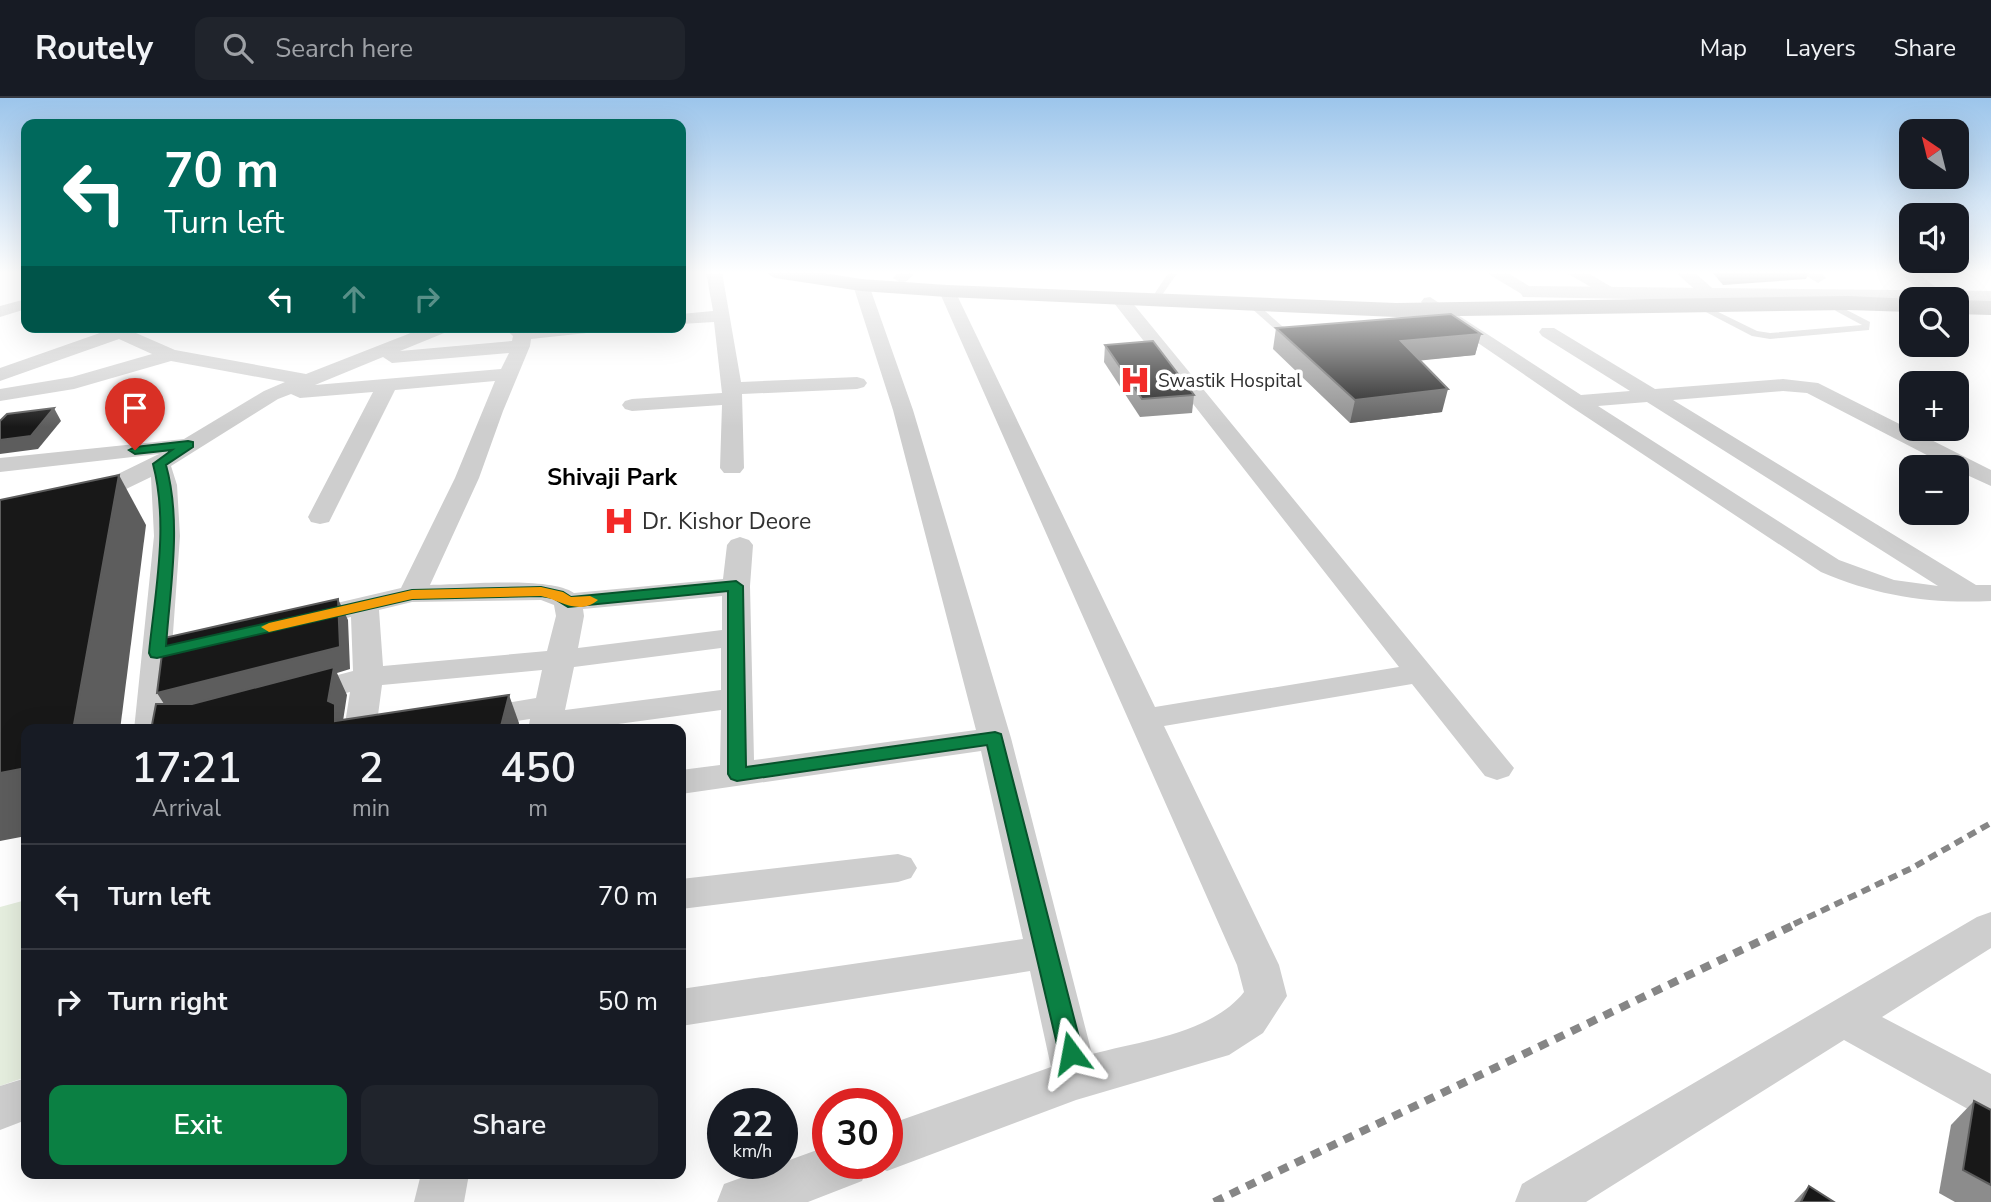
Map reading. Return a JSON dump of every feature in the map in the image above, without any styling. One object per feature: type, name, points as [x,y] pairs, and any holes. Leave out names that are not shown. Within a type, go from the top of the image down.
[{"type":"street","points":[[722,324],[728,347],[732,393],[732,468]]},
{"type":"street","points":[[877,324],[904,410],[995,738],[1076,1079]]},
{"type":"street","points":[[903,1142],[1076,1079],[1213,1041],[1248,1020],[1266,996],[1258,965],[965,324]]},
{"type":"street","points":[[1140,324],[1497,768]]},
{"type":"street","points":[[1448,324],[1577,402],[1830,566],[1868,583],[1901,592],[1941,596],[1981,594]]},
{"type":"street","points":[[1548,332],[1649,396],[1981,594]]},
{"type":"street","points":[[0,375],[119,333]]},
{"type":"street","points":[[133,333],[170,355],[305,380]]},
{"type":"street","points":[[72,506],[159,464],[271,395],[427,333]]},
{"type":"street","points":[[357,360],[544,333]]},
{"type":"street","points":[[412,594],[467,478],[508,374],[518,336]]},
{"type":"street","points":[[0,395],[74,383],[170,355]]},
{"type":"street","points":[[271,395],[508,374]]},
{"type":"street","points":[[632,405],[732,393],[857,383]]},
{"type":"street","points":[[320,517],[387,385]]},
{"type":"street","points":[[1577,402],[1783,385],[1811,387],[1991,480]]},
{"type":"street","points":[[0,465],[188,444]]},
{"type":"street","points":[[152,724],[170,650],[165,485],[159,464]]},
{"type":"street","points":[[737,774],[736,586],[740,545]]},
{"type":"street","points":[[274,626],[412,594],[541,592],[558,595],[568,602],[736,586]]},
{"type":"street","points":[[546,720],[570,616],[568,602]]},
{"type":"street","points":[[361,724],[368,677],[365,604]]},
{"type":"street","points":[[275,702],[368,677],[561,659],[736,637]]},
{"type":"street","points":[[1144,719],[1420,673]]},
{"type":"street","points":[[453,720],[546,720],[737,698]]},
{"type":"street","points":[[686,781],[995,738]]},
{"type":"street","points":[[686,893],[898,868]]},
{"type":"street","points":[[1540,1202],[1991,928]]},
{"type":"street","points":[[686,1006],[1047,952]]},
{"type":"street","points":[[1842,1017],[1991,1098]]},
{"type":"street","points":[[0,1108],[21,1101]]},
{"type":"street","points":[[742,1202],[812,1176]]},
{"type":"street","points":[[439,1202],[443,1179]]},
{"type":"lane","points":[[1275,324],[1283,330],[1311,332]]},
{"type":"lane","points":[[1740,324],[1755,334],[1770,336],[1866,328],[1866,324]]},
{"type":"green space","points":[[21,901],[21,1079],[0,1086],[0,907]]},
{"type":"building","points":[[1332,324],[1465,324],[1481,334],[1401,341],[1448,389],[1355,400],[1276,328]]},
{"type":"building","points":[[1153,341],[1194,395],[1142,399],[1105,345]]},
{"type":"building","points":[[54,408],[31,436],[0,440],[0,421],[7,414]]},
{"type":"building","points":[[119,475],[74,724],[21,724],[21,769],[0,773],[0,500]]},
{"type":"building","points":[[338,599],[340,647],[157,693],[164,638]]},
{"type":"building","points":[[334,667],[328,701],[335,704],[335,721],[509,695],[502,724],[152,724],[156,704],[192,704]]},
{"type":"building","points":[[1974,1101],[1991,1110],[1991,1185],[1963,1170]]},
{"type":"building","points":[[1809,1186],[1834,1202],[1801,1202]]},
{"type":"railway","points":[[1794,924],[1912,868],[1991,823]]},
{"type":"railway","points":[[1214,1202],[1798,923]]},
{"type":"slow traffic","points":[[269,627],[412,594],[541,592],[558,595],[568,602],[590,600]]},
{"type":"place","name":"Swastik Hospital","points":[[1135,380]]},
{"type":"place","name":"Dr. Kishor Deore","points":[[619,521]]},
{"type":"district","name":"Shivaji Park","points":[[612,477]]},
{"type":"route","points":[[135,450],[188,444],[159,464],[165,485],[167,536],[157,653],[412,594],[541,592],[558,595],[568,602],[736,586],[737,774],[995,738],[1071,1053]]}]
